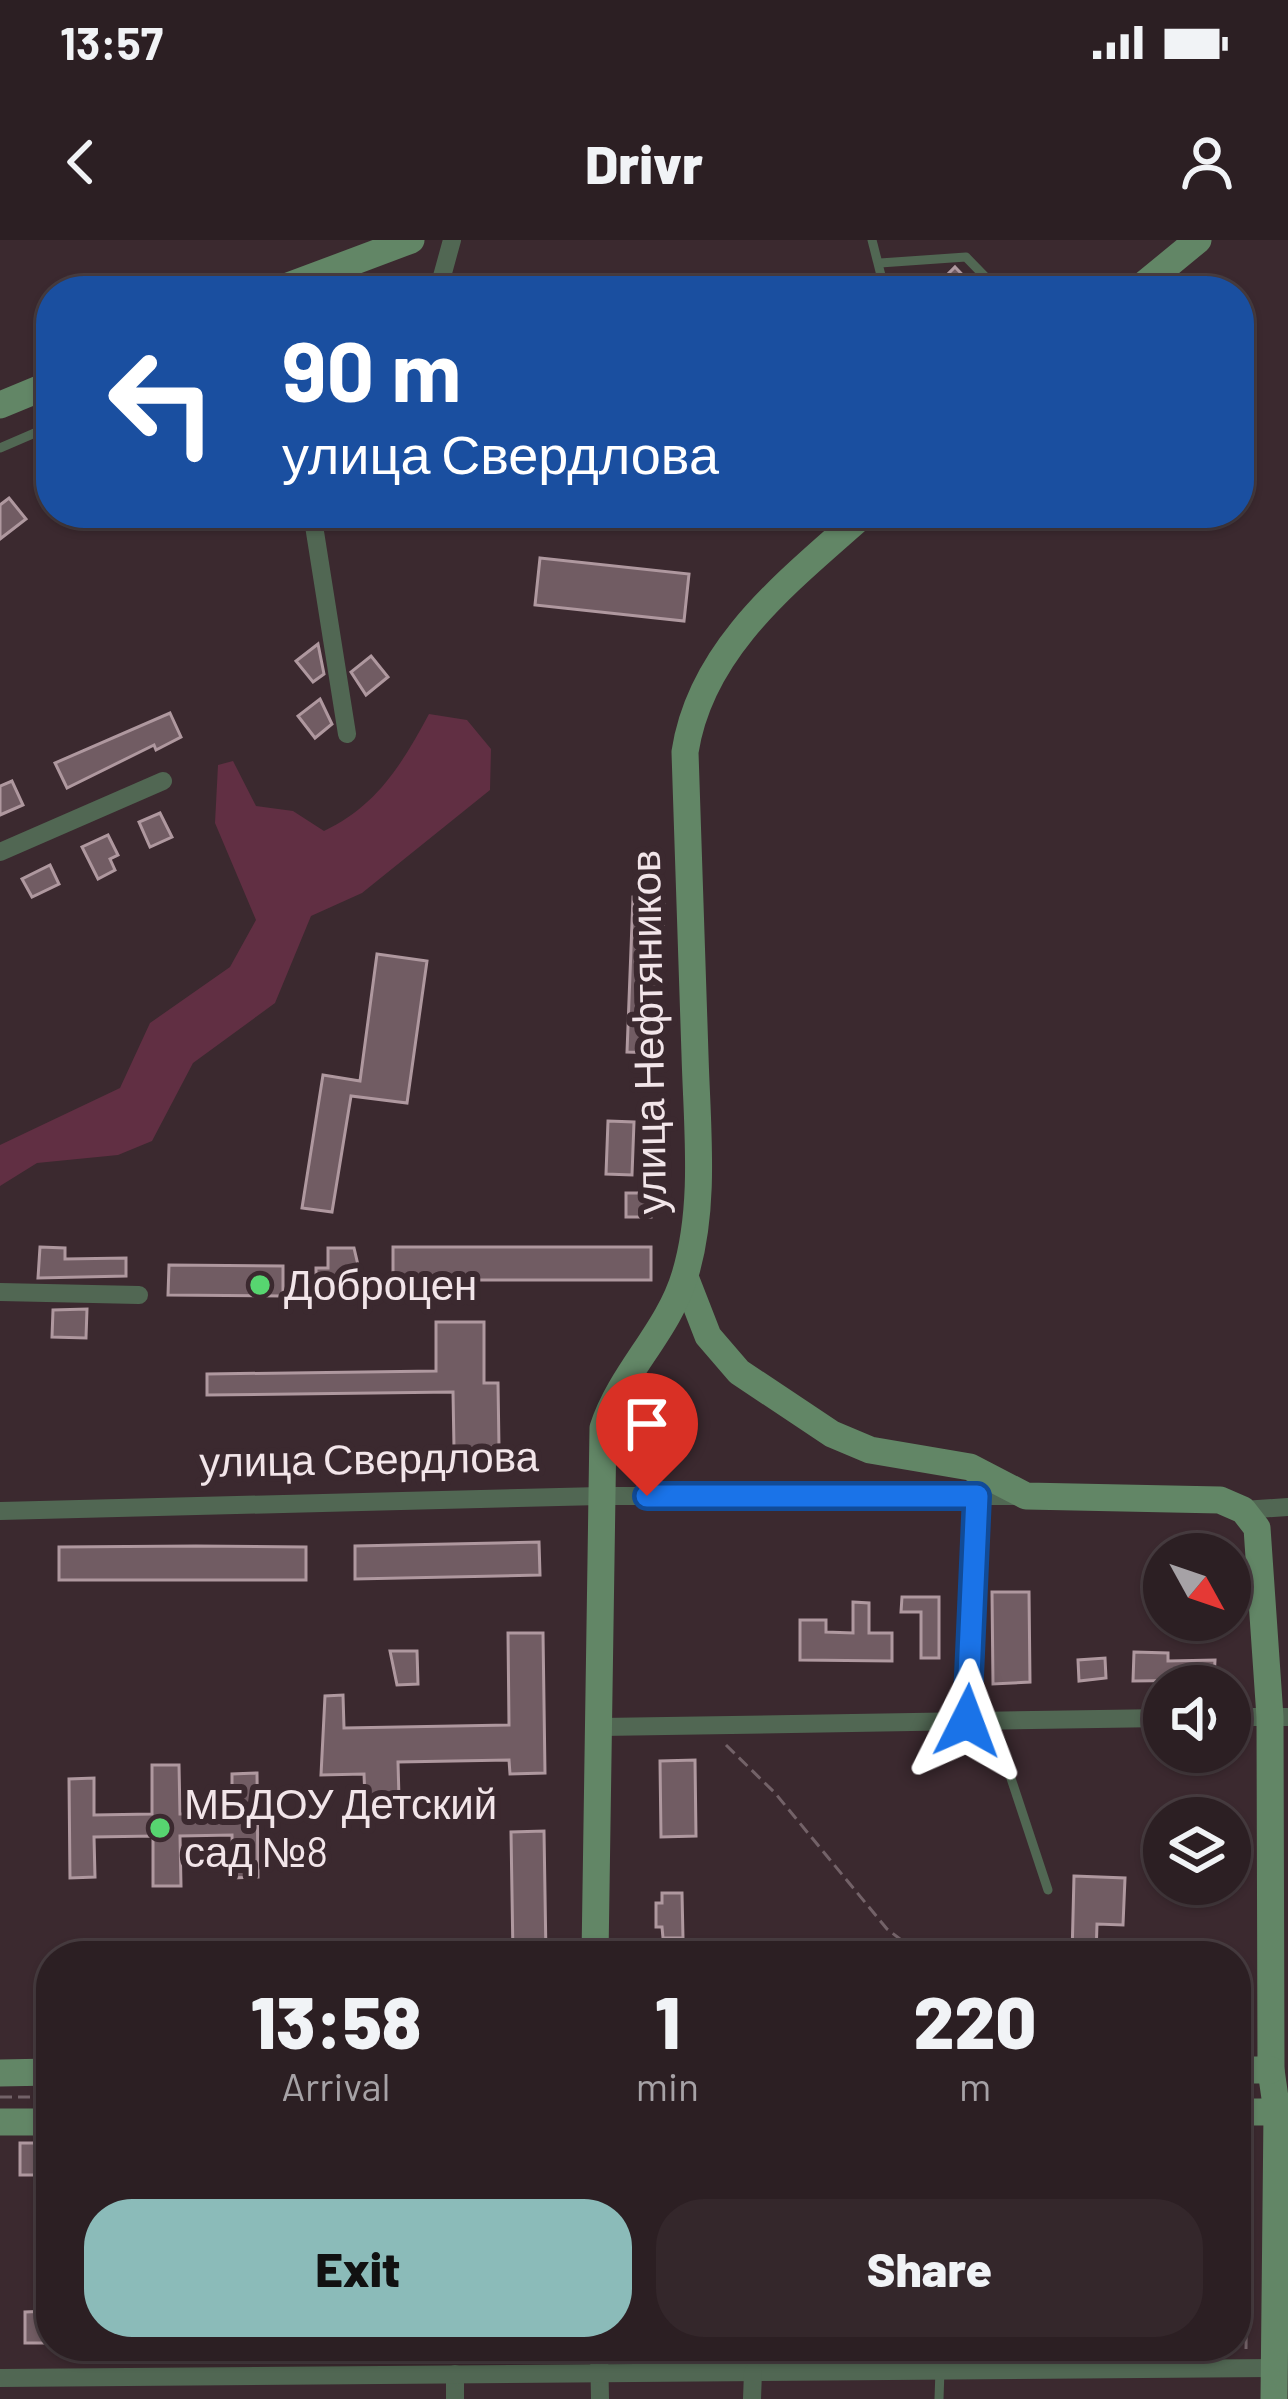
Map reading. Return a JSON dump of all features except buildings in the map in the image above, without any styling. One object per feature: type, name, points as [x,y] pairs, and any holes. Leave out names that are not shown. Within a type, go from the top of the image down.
[{"type":"street","points":[[315,276],[411,240]]},
{"type":"street","points":[[443,276],[452,240]]},
{"type":"street","points":[[1154,276],[1198,240]]},
{"type":"street","points":[[0,405],[36,389]]},
{"type":"street","points":[[314,528],[347,734]]},
{"type":"street","name":"улица Нефтяников","points":[[595,1941],[603,1428],[614,1392],[658,1332],[685,1277],[695,1227],[698,1153],[685,752],[692,709],[712,669],[749,623],[849,528]]},
{"type":"street","points":[[0,852],[163,781]]},
{"type":"street","points":[[685,1277],[708,1336],[739,1372],[832,1434],[870,1450],[970,1466],[1026,1496]]},
{"type":"street","points":[[0,1292],[139,1295]]},
{"type":"street","name":"улица Свердлова","points":[[0,1510],[600,1496],[1220,1500],[1250,1519],[1288,1507]]},
{"type":"street","points":[[967,1721],[977,1496]]},
{"type":"street","points":[[0,2378],[940,2370],[1271,2377],[1281,2295],[1282,2112],[1271,2070],[1279,1717],[1250,1519]]},
{"type":"street","points":[[601,1727],[1143,1718]]},
{"type":"street","points":[[1251,2070],[1271,2070]]},
{"type":"street","points":[[0,2073],[36,2072]]},
{"type":"street","points":[[1251,2121],[1282,2112]]},
{"type":"street","points":[[0,2122],[36,2122]]},
{"type":"street","points":[[599,2361],[600,2399]]},
{"type":"street","points":[[752,2399],[753,2372]]},
{"type":"street","points":[[455,2374],[455,2399]]},
{"type":"lane","points":[[872,240],[882,276]]},
{"type":"lane","points":[[880,263],[966,257],[984,276]]},
{"type":"lane","points":[[0,448],[36,432]]},
{"type":"lane","points":[[992,1721],[1048,1890]]},
{"type":"lane","points":[[784,2372],[785,2361]]},
{"type":"lane","points":[[939,2399],[940,2370]]},
{"type":"path","points":[[709,1725],[776,1793],[887,1929],[903,1941]]},
{"type":"path","points":[[0,2097],[36,2097]]},
{"type":"path","points":[[1251,2202],[1271,2377]]},
{"type":"shaded area","points":[[429,714],[467,720],[491,749],[490,790],[362,893],[311,916],[275,1003],[193,1063],[152,1141],[118,1155],[37,1163],[0,1186],[0,1145],[120,1088],[150,1023],[230,967],[256,920],[215,823],[218,765],[233,761],[256,806],[293,811],[324,831],[359,809],[386,782]]},
{"type":"place","name":"Доброцен","points":[[260,1285]]},
{"type":"place","name":"МБДОУ Детский сад №8","points":[[160,1828]]},
{"type":"route","points":[[647,1496],[977,1496],[967,1721]]}]
